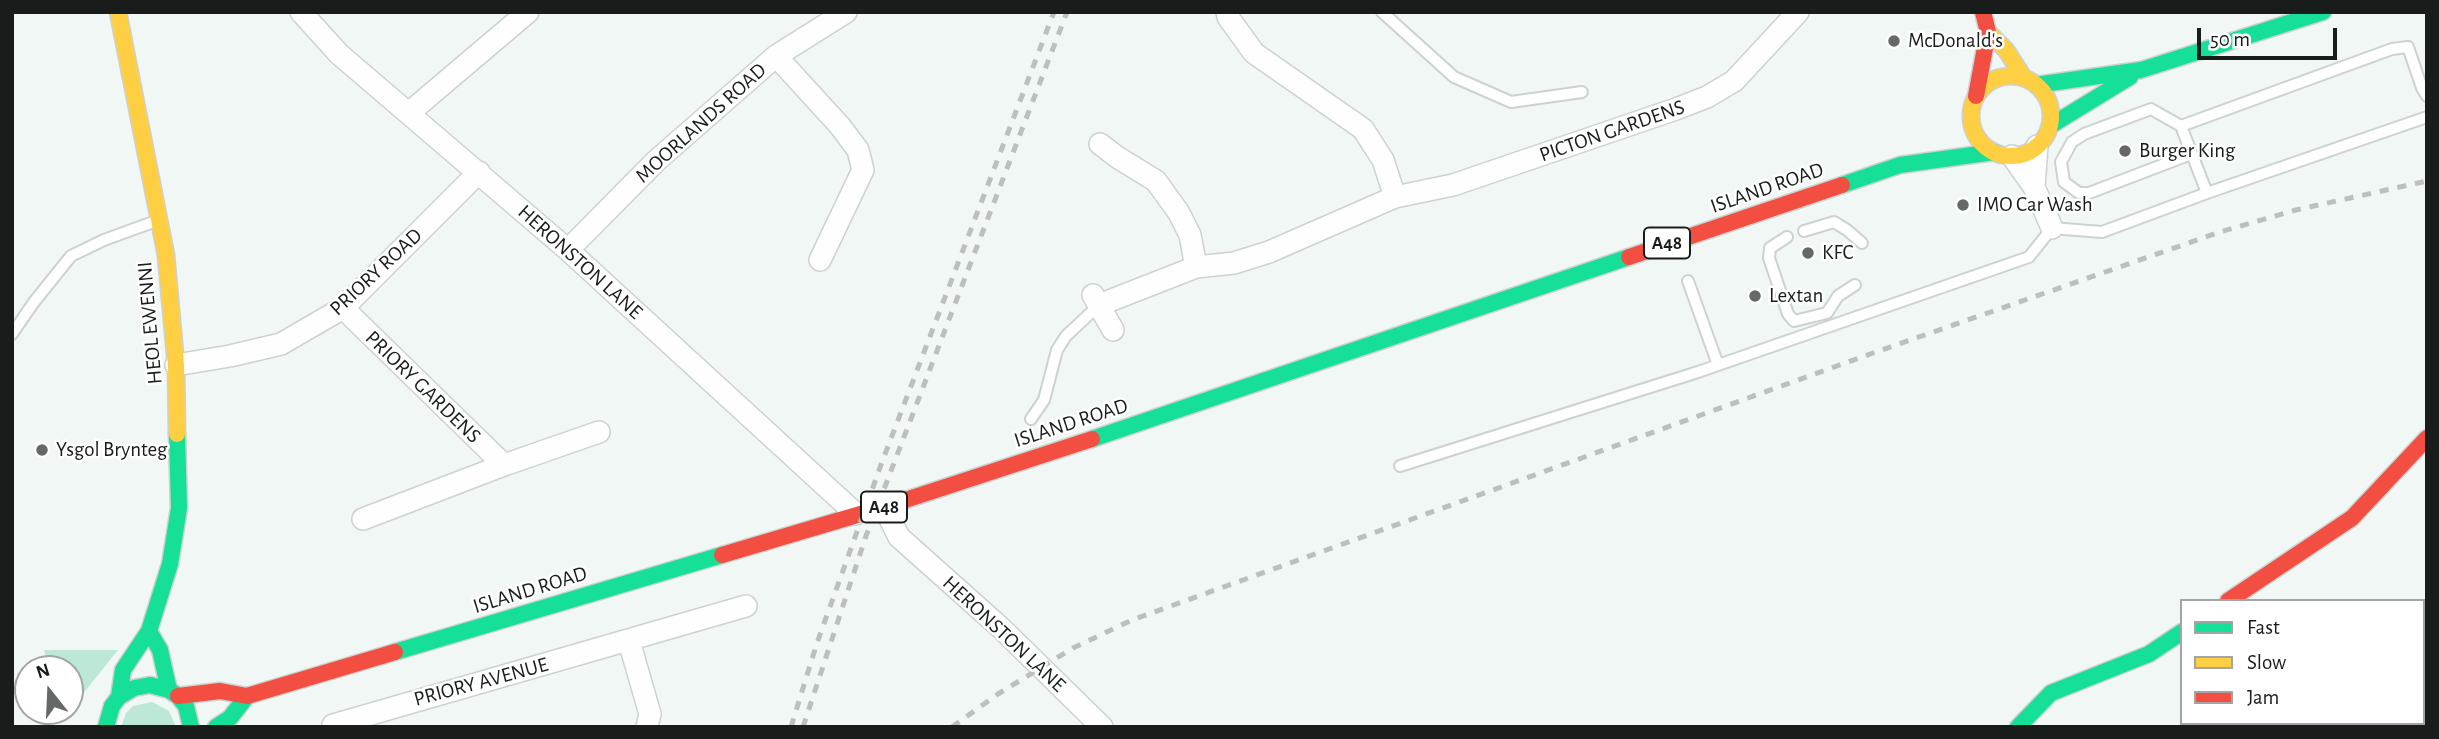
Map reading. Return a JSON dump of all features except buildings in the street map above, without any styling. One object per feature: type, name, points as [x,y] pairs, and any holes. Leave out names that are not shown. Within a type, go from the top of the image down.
[{"type":"main road","name":"HEOL EWENNI","points":[[106,724],[111,706],[119,697],[122,670],[149,631],[170,564],[179,508],[176,365],[166,255],[118,12]]},
{"type":"main road","points":[[1983,12],[1988,32],[1976,96],[1966,121],[1982,145],[2003,154]]},
{"type":"main road","points":[[1976,96],[1994,80],[2008,76],[2030,81],[2141,70],[2323,12]]},
{"type":"main road","points":[[1988,32],[2047,99],[2051,112],[2050,126],[2037,146]]},
{"type":"main road","points":[[2050,126],[2141,70]]},
{"type":"main road","name":"A48","points":[[1900,165],[1930,145]]},
{"type":"main road","name":"A48","points":[[1900,165],[2025,154],[2037,146]]},
{"type":"main road","name":"ISLAND ROAD","points":[[119,697],[134,688],[150,685],[174,693],[220,691],[247,696],[884,507],[1203,402],[1900,165]]},
{"type":"main road","points":[[2231,599],[2352,518],[2427,438]]},
{"type":"main road","points":[[149,631],[160,650],[174,693],[187,706],[191,727]]},
{"type":"main road","points":[[2018,727],[2051,693],[2149,654],[2180,633]]},
{"type":"main road","points":[[216,727],[230,718],[247,696]]},
{"type":"main road","points":[[87,727],[106,724]]},
{"type":"street","name":"HERONSTON LANE","points":[[301,12],[338,54],[410,112],[568,250],[856,514]]},
{"type":"street","points":[[410,112],[528,12]]},
{"type":"street","name":"MOORLANDS ROAD","points":[[568,250],[656,161],[776,56],[846,12]]},
{"type":"street","points":[[1227,12],[1228,18],[1254,53],[1363,129],[1383,160],[1395,197]]},
{"type":"street","name":"PICTON GARDENS","points":[[1096,299],[1196,267],[1234,263],[1269,252],[1395,197],[1453,185],[1707,97],[1734,81],[1798,12]]},
{"type":"street","points":[[776,56],[840,126],[858,150],[863,170],[820,260]]},
{"type":"street","points":[[1100,144],[1110,165],[1156,181],[1179,213],[1190,235],[1196,267]]},
{"type":"street","points":[[2034,187],[2037,146]]},
{"type":"street","points":[[2003,154],[2034,187],[2052,228]]},
{"type":"street","name":"PRIORY ROAD","points":[[176,365],[281,344],[343,309],[479,172]]},
{"type":"street","points":[[1096,299],[1113,330]]},
{"type":"street","name":"PRIORY GARDENS","points":[[343,309],[503,465]]},
{"type":"street","name":"PRIORY GARDENS","points":[[363,519],[503,465],[599,432]]},
{"type":"street","name":"HERONSTON LANE","points":[[884,507],[899,537],[1001,628],[1102,727]]},
{"type":"street","name":"PRIORY AVENUE","points":[[333,725],[746,606]]},
{"type":"street","points":[[629,641],[650,714],[647,727]]},
{"type":"lane","points":[[1382,12],[1454,77],[1511,102],[1582,92]]},
{"type":"lane","points":[[2181,126],[2392,49],[2408,47],[2421,88],[2427,96]]},
{"type":"lane","points":[[2191,154],[2089,194],[2078,193],[2064,181],[2061,162],[2072,142],[2084,134],[2151,109],[2181,126],[2207,193]]},
{"type":"lane","points":[[1400,466],[1718,365],[2029,257],[2052,228],[2102,232],[2427,117]]},
{"type":"lane","points":[[12,334],[71,256],[104,240],[159,220]]},
{"type":"lane","points":[[1804,231],[1834,222],[1862,243]]},
{"type":"lane","points":[[1787,237],[1770,248],[1769,258],[1788,314],[1794,321],[1827,313],[1838,296],[1855,285]]},
{"type":"lane","points":[[1688,281],[1718,365]]},
{"type":"lane","points":[[1031,419],[1044,400],[1057,350],[1096,299]]},
{"type":"green space","points":[[44,650],[118,650],[84,692],[84,655],[46,655]]},
{"type":"green space","points":[[152,702],[169,711],[176,727],[121,727],[126,713],[133,706]]},
{"type":"railway","points":[[791,727],[817,643],[882,462],[1054,12]]},
{"type":"railway","points":[[803,727],[866,536],[1067,12]]},
{"type":"railway","points":[[952,727],[998,694],[1073,648],[1132,620],[1873,353],[2220,232],[2296,210],[2427,181]]},
{"type":"traffic: fast","points":[[2036,85],[2141,70],[2323,12]]},
{"type":"traffic: fast","points":[[2050,126],[2130,77]]},
{"type":"traffic: fast","points":[[1842,185],[1900,165],[1994,152]]},
{"type":"traffic: fast","points":[[1092,439],[1629,257]]},
{"type":"traffic: fast","points":[[119,697],[123,670],[149,631],[170,564],[179,508],[177,434]]},
{"type":"traffic: fast","points":[[395,652],[722,555]]},
{"type":"traffic: fast","points":[[149,631],[160,650],[169,690]]},
{"type":"traffic: fast","points":[[2018,727],[2051,693],[2149,654],[2180,633]]},
{"type":"traffic: fast","points":[[106,727],[112,706],[119,697],[134,688],[150,685],[169,690],[178,696],[186,706],[191,727]]},
{"type":"traffic: fast","points":[[216,727],[230,718],[247,696]]},
{"type":"traffic: slow","points":[[118,12],[166,255],[176,365],[177,434]]},
{"type":"traffic: slow","points":[[1988,32],[2006,50],[2024,78]]},
{"type":"traffic: slow","points":[[2011,76],[2026,79],[2039,88],[2048,101],[2051,116],[2048,131],[2039,144],[2026,153],[2011,156],[1996,153],[1983,144],[1974,131],[1971,116],[1974,101],[1983,88],[1996,79],[2011,76]]},
{"type":"traffic: jam","points":[[1976,96],[1988,32],[1983,12]]},
{"type":"traffic: jam","points":[[1629,257],[1842,185]]},
{"type":"traffic: jam","points":[[2231,599],[2352,518],[2427,438]]},
{"type":"traffic: jam","points":[[722,555],[884,507],[1092,439]]},
{"type":"traffic: jam","points":[[178,696],[220,691],[247,696],[395,652]]},
{"type":"place","name":"McDonald's","points":[[1894,41]]},
{"type":"place","name":"Burger King","points":[[2125,151]]},
{"type":"place","name":"IMO Car Wash","points":[[1963,205]]},
{"type":"place","name":"KFC","points":[[1808,253]]},
{"type":"place","name":"Lextan","points":[[1755,296]]},
{"type":"place","name":"Ysgol Brynteg","points":[[42,450]]}]
